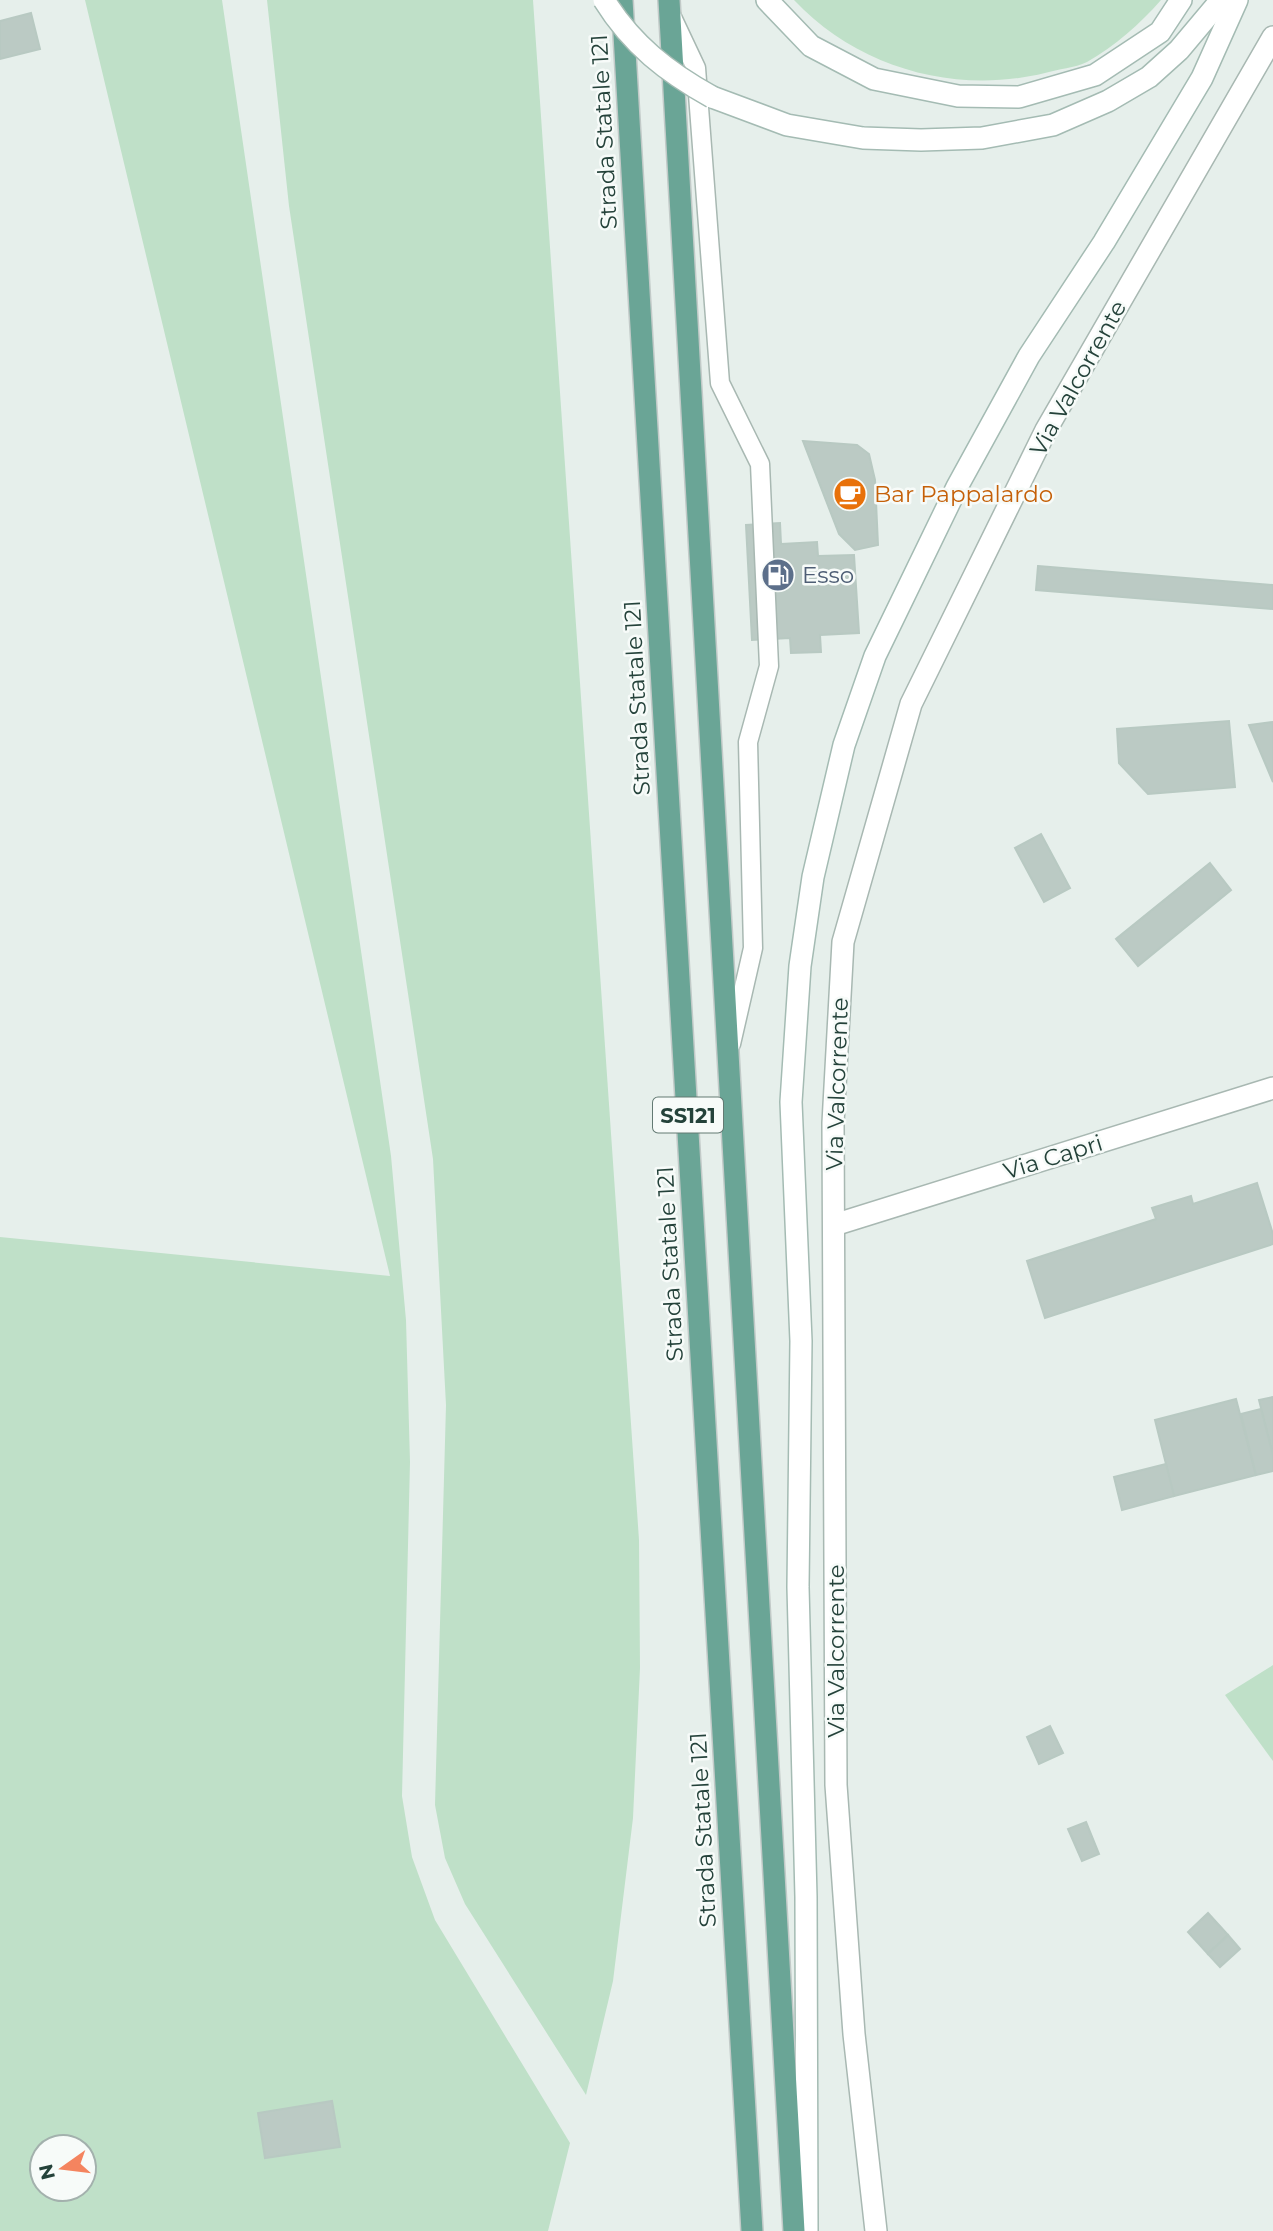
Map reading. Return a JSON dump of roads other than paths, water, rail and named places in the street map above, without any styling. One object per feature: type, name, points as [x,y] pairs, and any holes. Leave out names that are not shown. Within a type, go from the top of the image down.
[{"type":"main road","points":[[604,0],[642,48],[675,76],[712,97],[787,125],[863,138],[921,140],[982,138],[1053,125],[1108,101],[1149,77],[1179,50],[1221,0]]},
{"type":"main road","name":"Strada Statale 121","points":[[622,0],[752,2231]]},
{"type":"main road","points":[[767,0],[811,46],[874,79],[958,96],[1019,97],[1095,75],[1160,32],[1181,0]]},
{"type":"main road","points":[[807,2231],[806,1897],[798,1587],[801,1341],[792,1102],[800,966],[813,877],[844,745],[875,656],[957,487],[1029,356],[1104,242],[1202,78],[1237,0]]},
{"type":"main road","name":"SS121","points":[[670,6],[794,2231]]},
{"type":"main road","name":"Via Valcorrente","points":[[876,2231],[854,2034],[836,1785],[833,1123],[843,942],[911,704],[1046,430],[1273,37]]},
{"type":"main road","name":"Via Capri","points":[[834,1225],[1273,1088]]},
{"type":"lane","points":[[670,6],[696,68],[720,383],[760,464],[769,666],[748,742],[753,948],[728,1057]]},
{"type":"place","name":"Bar Pappalardo","points":[[850,494]]},
{"type":"place","name":"Esso","points":[[778,575]]}]
